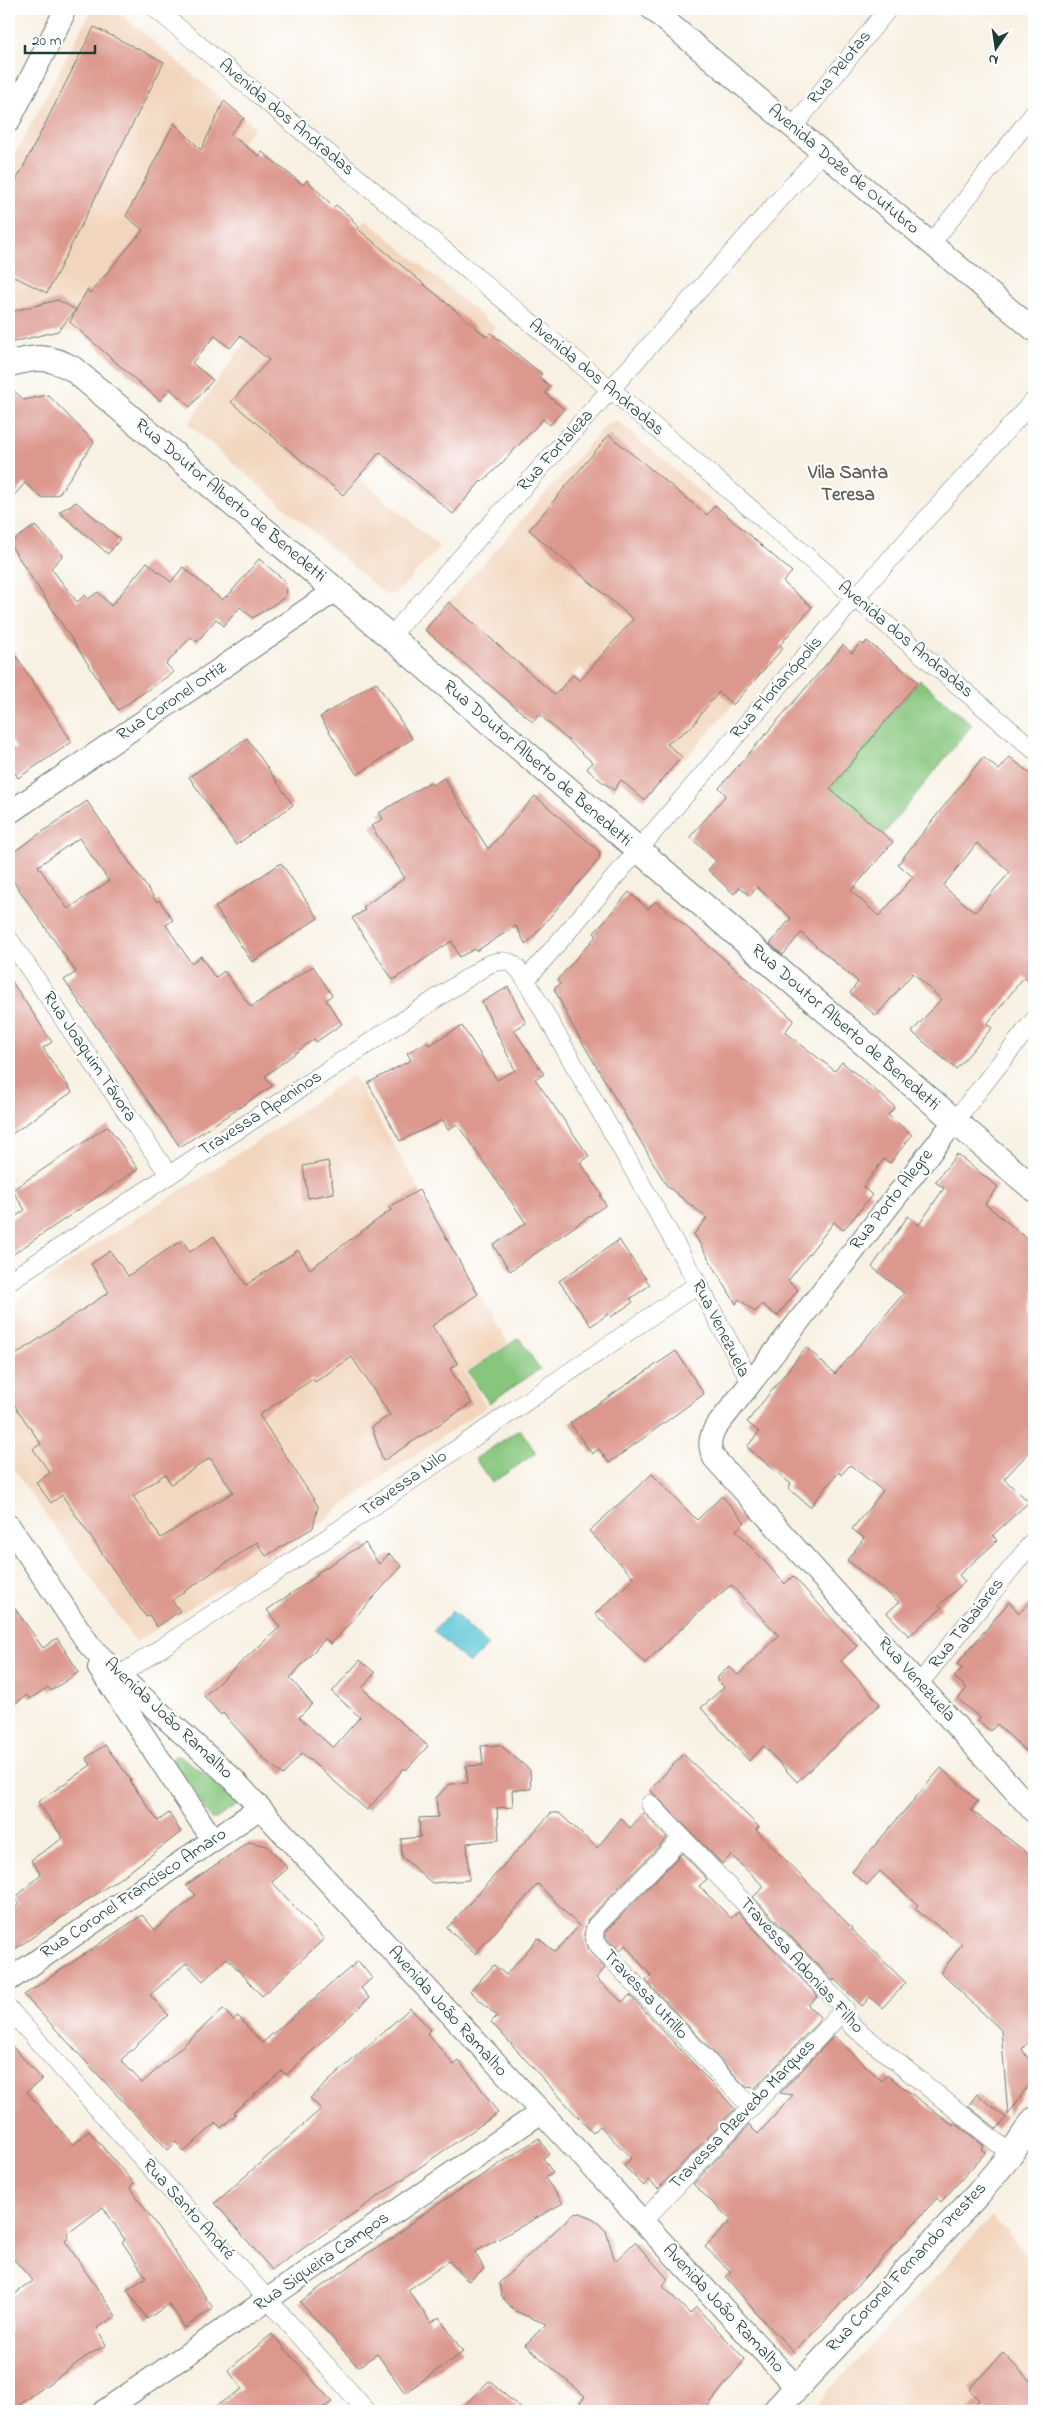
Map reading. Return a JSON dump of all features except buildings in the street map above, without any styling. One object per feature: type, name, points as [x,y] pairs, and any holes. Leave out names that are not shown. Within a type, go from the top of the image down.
[{"type":"main road","name":"Rua Doutor Alberto de Benedetti","points":[[20,361],[46,358],[59,361],[72,369],[336,590],[1034,1189]]},
{"type":"main road","name":"Rua Coronel Fernando Prestes","points":[[774,2411],[978,2194],[1011,2154],[1034,2120]]},
{"type":"street","points":[[9,122],[62,17],[64,9]]},
{"type":"street","name":"Avenida dos Andradas","points":[[156,9],[610,390],[1034,750]]},
{"type":"street","name":"Avenida Doze de Outubro","points":[[652,9],[1034,330]]},
{"type":"street","name":"Rua Pelotas","points":[[793,127],[888,9]]},
{"type":"street","points":[[931,244],[1034,113]]},
{"type":"street","name":"Rua Fortaleza","points":[[390,637],[822,152]]},
{"type":"street","name":"Rua Florianópolis","points":[[521,973],[637,850],[855,598],[1034,400]]},
{"type":"street","name":"Rua Coronel Ortiz","points":[[9,813],[336,590]]},
{"type":"street","name":"Rua Joaquim Távora","points":[[9,939],[169,1174]]},
{"type":"street","name":"Travessa Apeninos","points":[[9,1281],[487,965],[500,961],[521,973]]},
{"type":"street","name":"Rua Venezuela","points":[[521,973],[698,1284],[750,1381],[714,1430],[710,1439],[710,1449],[714,1458],[1034,1812]]},
{"type":"street","name":"Rua Porto Alegre","points":[[750,1381],[1034,1020]]},
{"type":"street","name":"Travessa Nilo","points":[[113,1679],[305,1553],[698,1284]]},
{"type":"street","name":"Avenida João Ramalho","points":[[9,1526],[90,1646],[94,1660],[113,1679],[234,1780],[796,2387]]},
{"type":"street","name":"Rua Tabaiares","points":[[919,1684],[1034,1540]]},
{"type":"street","name":"Avenida João Ramalho","points":[[113,1679],[214,1840]]},
{"type":"street","name":"Travessa Adonias Filho","points":[[650,1804],[845,2009],[851,2025],[1011,2154]]},
{"type":"street","name":"Rua Coronel Francisco Amaro","points":[[9,1980],[260,1808]]},
{"type":"street","name":"Travessa Utrillo","points":[[682,1838],[596,1926],[594,1938],[596,1943],[750,2106]]},
{"type":"street","name":"Rua Santo André","points":[[9,2009],[367,2411]]},
{"type":"street","name":"Travessa Azevedo Marques","points":[[642,2222],[750,2106],[845,2009]]},
{"type":"street","name":"Rua Siqueira Campos","points":[[104,2411],[540,2112]]},
{"type":"shaded area","points":[[92,9],[115,9],[255,127],[196,196],[307,291],[366,219],[495,327],[359,477],[440,547],[396,594],[386,595],[188,424],[268,308],[250,294],[160,401],[90,340],[78,332],[59,331],[9,343],[9,166]]},
{"type":"shaded area","points":[[614,421],[620,423],[722,511],[690,668],[733,705],[685,759],[580,668],[555,695],[449,602],[608,423]]},
{"type":"shaded area","points":[[353,1075],[508,1344],[465,1372],[487,1407],[387,1473],[297,1540],[136,1642],[9,1463],[9,1306],[95,1245],[253,1144]]},
{"type":"shaded area","points":[[992,2216],[1034,2261],[1034,2411],[810,2411]]},
{"type":"green space","points":[[920,680],[972,725],[883,835],[830,789]]},
{"type":"green space","points":[[519,1338],[540,1369],[489,1403],[468,1372]]},
{"type":"green space","points":[[520,1429],[536,1453],[492,1483],[475,1459]]},
{"type":"green space","points":[[174,1756],[185,1759],[238,1800],[237,1805],[216,1819],[211,1819],[173,1761]]},
{"type":"water","points":[[452,1611],[488,1645],[469,1664],[434,1631]]},
{"type":"district","name":"Vila Santa Teresa","points":[[848,484]]}]
